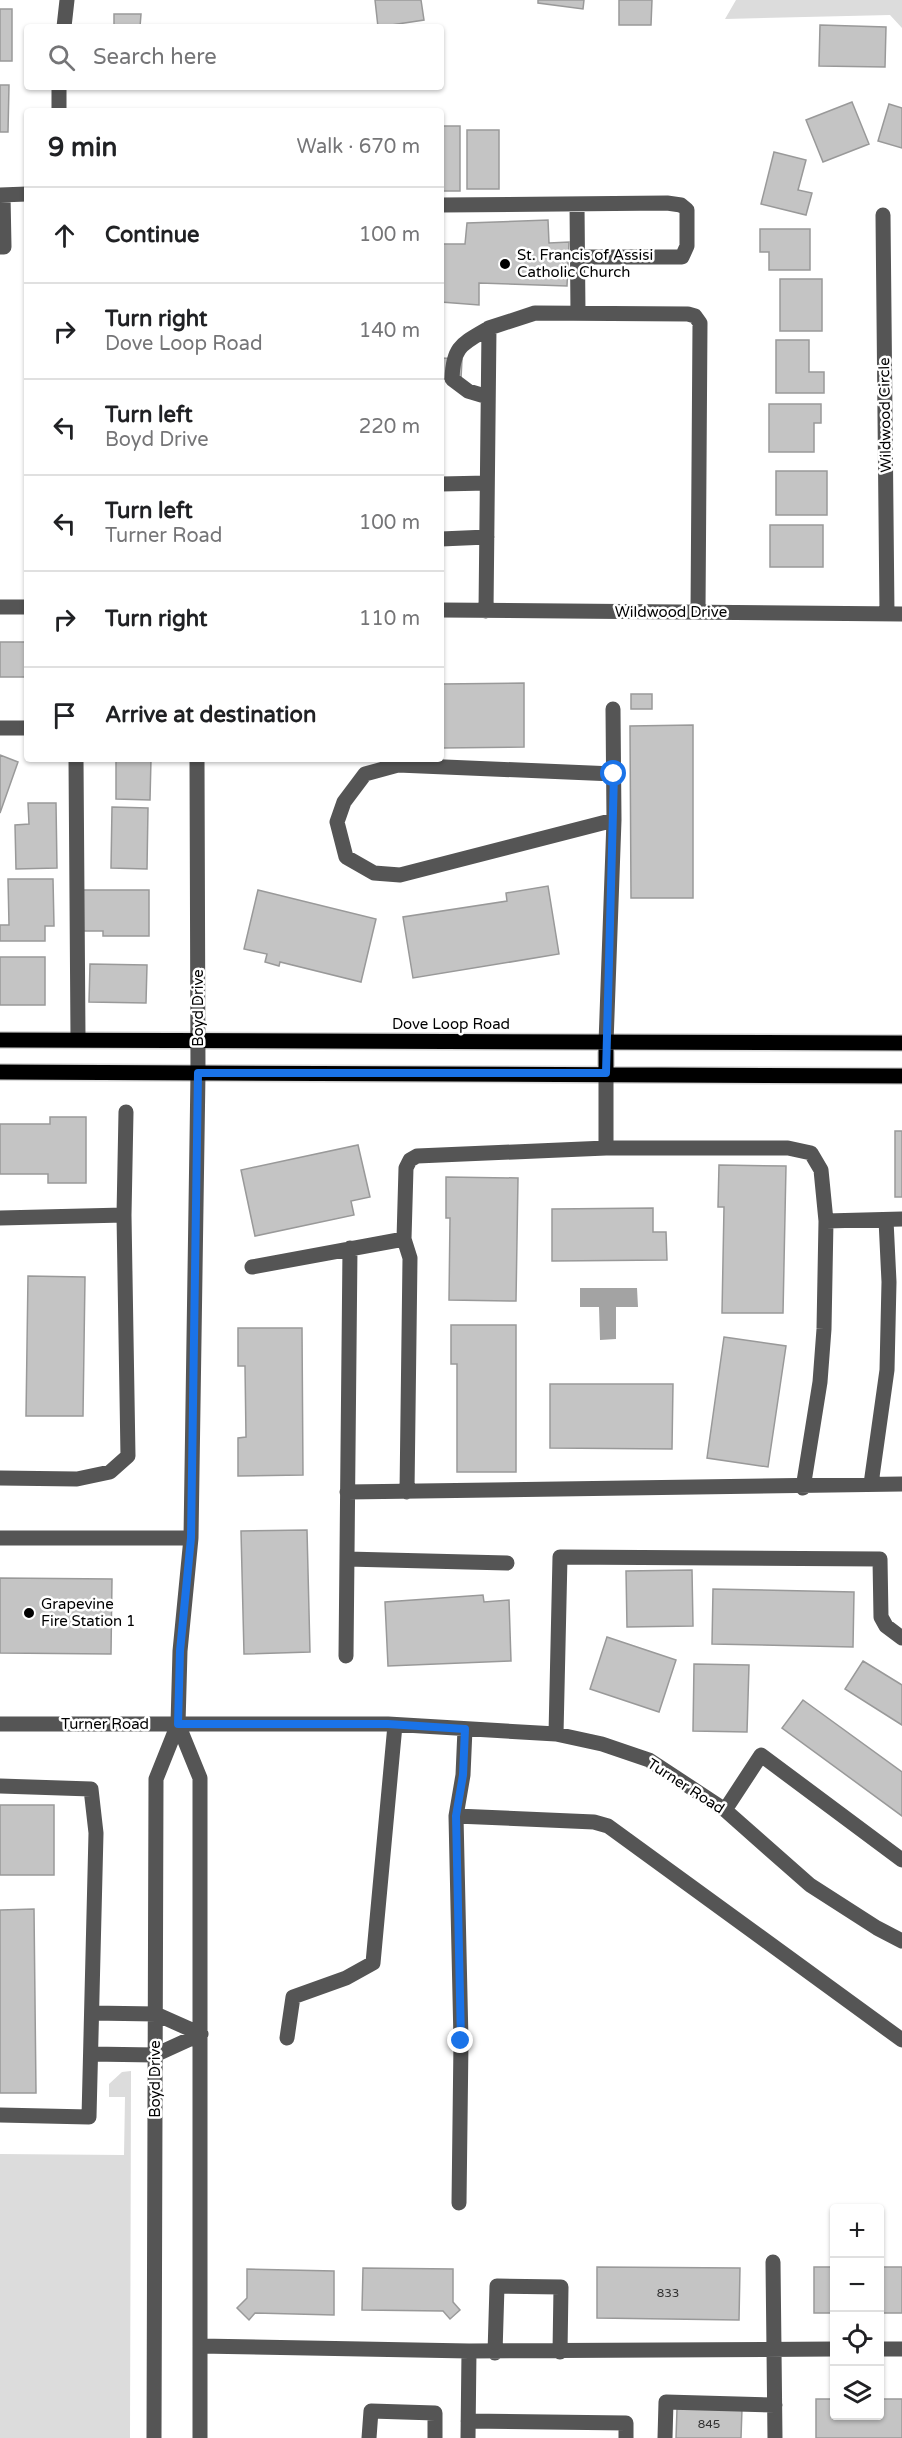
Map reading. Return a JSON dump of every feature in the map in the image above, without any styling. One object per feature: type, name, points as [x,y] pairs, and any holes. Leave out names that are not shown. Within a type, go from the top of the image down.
[{"type":"main road","name":"Dove Loop Road","points":[[0,1040],[78,1038],[197,1041],[902,1043]]},
{"type":"main road","points":[[606,1043],[606,1073]]},
{"type":"main road","points":[[0,1072],[902,1076]]},
{"type":"street","points":[[64,24],[68,0]]},
{"type":"street","points":[[59,90],[59,108]]},
{"type":"street","points":[[0,248],[4,248],[2,195],[24,194]]},
{"type":"street","points":[[444,205],[667,203],[681,205],[687,210],[687,246],[682,257],[578,257]]},
{"type":"street","points":[[577,204],[579,313]]},
{"type":"street","name":"Wildwood Circle","points":[[883,215],[895,614]]},
{"type":"street","points":[[488,397],[468,391],[452,379],[452,358],[461,344],[489,328],[535,313],[688,314],[695,316],[700,323],[698,612]]},
{"type":"street","points":[[486,611],[489,328]]},
{"type":"street","points":[[444,484],[487,483]]},
{"type":"street","points":[[444,539],[486,537]]},
{"type":"street","points":[[0,607],[24,607]]},
{"type":"street","name":"Wildwood Drive","points":[[444,610],[895,614]]},
{"type":"street","points":[[606,1043],[614,820],[614,709]]},
{"type":"street","points":[[0,728],[24,728]]},
{"type":"street","points":[[76,762],[78,1038]]},
{"type":"street","name":"Boyd Drive","points":[[153,2438],[156,1779],[178,1724],[180,1651],[191,1538],[198,1073],[197,762]]},
{"type":"street","points":[[614,774],[398,765],[365,774],[344,802],[337,822],[346,857],[374,873],[400,876],[614,820]]},
{"type":"street","points":[[606,1073],[606,1148]]},
{"type":"street","points":[[0,1478],[77,1479],[110,1472],[128,1456],[124,1215],[126,1112]]},
{"type":"street","points":[[407,1492],[410,1258],[404,1239],[406,1168],[410,1160],[417,1156],[606,1148],[788,1148],[811,1153],[821,1170],[826,1221],[820,1382],[803,1488]]},
{"type":"street","points":[[0,1218],[124,1215]]},
{"type":"street","points":[[826,1221],[902,1219]]},
{"type":"street","points":[[871,1484],[887,1370],[889,1282],[886,1220]]},
{"type":"street","points":[[252,1267],[404,1239]]},
{"type":"street","points":[[346,1656],[350,1248]]},
{"type":"street","points":[[347,1492],[803,1488],[902,1484]]},
{"type":"street","points":[[0,1538],[191,1538]]},
{"type":"street","points":[[556,1734],[560,1557],[880,1559],[881,1617],[886,1626],[902,1638]]},
{"type":"street","points":[[347,1558],[507,1563]]},
{"type":"street","name":"Turner Road","points":[[0,1724],[395,1725],[556,1734],[602,1744],[649,1760],[725,1810],[810,1884],[902,1941]]},
{"type":"street","name":"Boyd Drive","points":[[178,1724],[200,1778],[200,2438]]},
{"type":"street","points":[[287,2038],[293,1996],[346,1978],[373,1963],[395,1725]]},
{"type":"street","points":[[459,2203],[461,2041],[456,1816],[463,1775],[465,1729]]},
{"type":"street","points":[[725,1810],[761,1755],[902,1860]]},
{"type":"street","points":[[0,1786],[91,1789],[96,1833],[89,2117],[0,2115]]},
{"type":"street","points":[[456,1816],[594,1822],[608,1826],[902,2040]]},
{"type":"street","points":[[92,2013],[156,2014],[201,2034]]},
{"type":"street","points":[[91,2054],[155,2055],[201,2034]]},
{"type":"street","points":[[773,2262],[775,2438]]},
{"type":"street","points":[[495,2353],[497,2286],[561,2287],[560,2352]]},
{"type":"street","points":[[200,2346],[495,2353],[830,2349]]},
{"type":"street","points":[[884,2349],[902,2349]]},
{"type":"street","points":[[468,2438],[469,2351]]},
{"type":"street","points":[[665,2438],[666,2402],[775,2405]]},
{"type":"street","points":[[369,2438],[371,2411],[435,2413],[435,2438]]},
{"type":"street","points":[[468,2421],[626,2422],[626,2438]]},
{"type":"shaded area","points":[[736,0],[902,0],[902,28],[890,15],[725,19]]},
{"type":"shaded area","points":[[580,1288],[637,1288],[638,1307],[616,1307],[616,1339],[600,1340],[599,1307],[580,1307]]},
{"type":"shaded area","points":[[131,2071],[130,2438],[0,2438],[0,2154],[124,2155],[125,2097],[109,2097],[109,2084],[122,2072]]},
{"type":"building","points":[[375,0],[421,0],[424,20],[378,24]]},
{"type":"building","points":[[538,0],[584,0],[583,9],[538,3]]},
{"type":"building","points":[[619,0],[652,0],[651,25],[619,25]]},
{"type":"building","points":[[0,9],[12,9],[12,61],[0,61]]},
{"type":"building","points":[[114,14],[141,14],[140,24],[114,24]]},
{"type":"building","points":[[820,25],[886,27],[885,67],[819,66]]},
{"type":"building","points":[[0,85],[9,85],[8,132],[0,132]]},
{"type":"building","points":[[852,102],[869,144],[823,162],[806,120]]},
{"type":"building","points":[[889,104],[902,108],[902,148],[878,141]]},
{"type":"building","points":[[444,126],[460,126],[460,191],[444,191]]},
{"type":"building","points":[[467,130],[499,130],[499,189],[467,189]]},
{"type":"building","points":[[774,152],[806,160],[798,190],[812,193],[806,215],[761,204]]},
{"type":"building","name":"St. Francis of Assisi Catholic Church","points":[[548,220],[549,243],[569,242],[567,286],[479,283],[479,305],[444,302],[444,244],[465,244],[467,223]]},
{"type":"building","points":[[760,229],[810,229],[810,270],[769,270],[769,252],[760,252]]},
{"type":"building","points":[[780,279],[822,279],[822,331],[780,331]]},
{"type":"building","points":[[776,340],[809,340],[809,372],[824,372],[824,393],[776,393]]},
{"type":"building","points":[[444,358],[462,359],[461,379],[444,379]]},
{"type":"building","points":[[769,404],[821,404],[821,423],[814,423],[814,452],[769,452]]},
{"type":"building","points":[[776,471],[827,471],[827,515],[776,515]]},
{"type":"building","points":[[770,525],[823,525],[823,567],[770,567]]},
{"type":"building","points":[[0,642],[24,642],[24,677],[0,677]]},
{"type":"building","points":[[524,683],[524,747],[444,748],[444,684]]},
{"type":"building","points":[[631,694],[652,694],[652,709],[631,709]]},
{"type":"building","points":[[693,725],[693,898],[631,898],[630,726]]},
{"type":"building","points":[[0,755],[18,762],[0,813]]},
{"type":"building","points":[[116,762],[151,762],[150,800],[116,799]]},
{"type":"building","points":[[28,803],[56,803],[57,868],[16,869],[15,825],[29,824]]},
{"type":"building","points":[[112,807],[148,808],[147,869],[111,868]]},
{"type":"building","points":[[8,879],[53,879],[54,926],[45,926],[45,941],[0,941],[0,925],[9,925]]},
{"type":"building","points":[[548,886],[559,954],[413,978],[403,917],[507,901],[506,893]]},
{"type":"building","points":[[78,890],[149,890],[149,936],[103,936],[103,931],[78,931]]},
{"type":"building","points":[[258,890],[376,919],[361,982],[280,962],[279,966],[265,962],[267,954],[244,949]]},
{"type":"building","points":[[0,957],[45,957],[45,1005],[0,1005]]},
{"type":"building","points":[[90,964],[147,965],[146,1003],[89,1002]]},
{"type":"building","points":[[50,1117],[86,1117],[86,1183],[48,1183],[48,1174],[0,1174],[0,1124],[50,1124]]},
{"type":"building","points":[[895,1131],[902,1131],[902,1197],[895,1197]]},
{"type":"building","points":[[358,1145],[370,1197],[351,1201],[354,1215],[255,1236],[241,1170]]},
{"type":"building","points":[[719,1165],[786,1166],[783,1313],[722,1313],[724,1207],[718,1207]]},
{"type":"building","points":[[446,1177],[518,1178],[516,1301],[449,1300],[450,1218],[446,1218]]},
{"type":"building","points":[[653,1208],[653,1232],[666,1232],[667,1260],[552,1261],[552,1209]]},
{"type":"building","points":[[28,1276],[85,1277],[83,1416],[26,1416]]},
{"type":"building","points":[[451,1325],[516,1325],[516,1472],[457,1472],[457,1364],[451,1364]]},
{"type":"building","points":[[238,1328],[302,1328],[303,1475],[238,1476],[238,1438],[246,1437],[245,1366],[238,1366]]},
{"type":"building","points":[[724,1337],[786,1346],[768,1467],[707,1458]]},
{"type":"building","points":[[550,1384],[673,1384],[672,1449],[550,1448]]},
{"type":"building","points":[[307,1530],[310,1652],[244,1654],[241,1531]]},
{"type":"building","points":[[692,1570],[693,1626],[627,1627],[626,1571]]},
{"type":"building","points":[[0,1578],[112,1579],[111,1654],[0,1653]]},
{"type":"building","points":[[713,1589],[854,1592],[853,1647],[712,1644]]},
{"type":"building","points":[[483,1595],[484,1602],[509,1600],[511,1661],[388,1666],[385,1602]]},
{"type":"building","points":[[607,1637],[676,1660],[659,1712],[590,1689]]},
{"type":"building","points":[[863,1661],[902,1685],[902,1725],[845,1689]]},
{"type":"building","points":[[694,1664],[749,1665],[747,1732],[693,1731]]},
{"type":"building","points":[[803,1700],[902,1772],[902,1816],[782,1728]]},
{"type":"building","points":[[0,1805],[54,1805],[54,1875],[0,1875]]},
{"type":"building","points":[[34,1909],[36,2093],[0,2093],[0,1910]]},
{"type":"building","points":[[597,2267],[740,2268],[739,2320],[597,2318]]},
{"type":"building","points":[[814,2267],[830,2267],[830,2313],[814,2313]]},
{"type":"building","points":[[884,2267],[902,2267],[902,2313],[884,2313]]},
{"type":"building","points":[[363,2268],[453,2269],[453,2302],[460,2310],[450,2319],[443,2311],[362,2310]]},
{"type":"building","points":[[247,2269],[334,2271],[334,2315],[255,2313],[249,2320],[237,2308],[247,2298]]},
{"type":"building","points":[[816,2399],[830,2399],[830,2420],[884,2420],[884,2399],[902,2399],[902,2438],[816,2438]]},
{"type":"building","points":[[677,2409],[742,2409],[741,2438],[676,2438]]},
{"type":"place","name":"St. Francis of Assisi Catholic Church","points":[[505,264]]},
{"type":"place","name":"Grapevine Fire Station 1","points":[[29,1613]]},
{"type":"route","points":[[461,2041],[456,1816],[463,1775],[465,1729],[388,1724],[178,1724],[180,1651],[191,1538],[198,1073],[606,1073],[614,774]]}]
